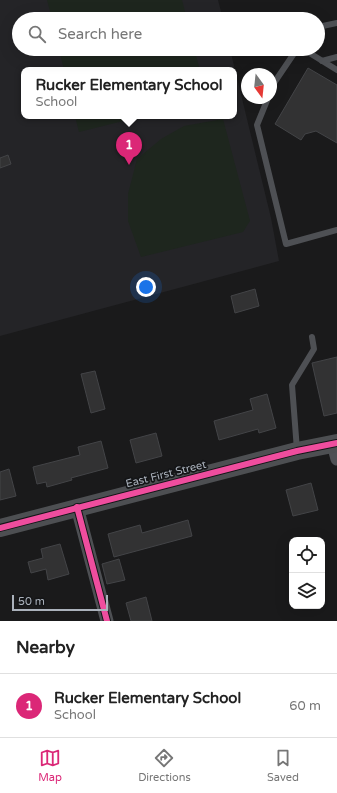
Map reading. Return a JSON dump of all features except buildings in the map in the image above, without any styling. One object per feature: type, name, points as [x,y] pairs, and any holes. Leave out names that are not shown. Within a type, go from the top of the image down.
[{"type":"street","name":"East First Street","points":[[0,528],[297,451],[336,449]]},
{"type":"street","points":[[77,507],[107,621]]},
{"type":"lane","points":[[325,25],[337,23]]},
{"type":"lane","points":[[277,79],[292,56]]},
{"type":"lane","points":[[314,56],[337,70]]},
{"type":"lane","points":[[322,61],[337,57]]},
{"type":"lane","points":[[266,104],[257,125],[286,244],[337,230]]},
{"type":"lane","points":[[297,451],[292,385],[314,349],[312,337]]},
{"type":"shaded area","points":[[0,0],[218,0],[221,12],[12,12],[12,56],[232,56],[234,67],[21,67],[21,119],[237,119],[237,78],[241,94],[241,104],[243,104],[271,218],[279,261],[0,336]]},
{"type":"shaded area","points":[[47,0],[182,0],[185,12],[50,12]]},
{"type":"shaded area","points":[[61,56],[196,56],[199,67],[63,67]]},
{"type":"shaded area","points":[[76,119],[131,119],[79,132]]},
{"type":"shaded area","points":[[223,119],[250,221],[243,232],[141,257],[128,221],[128,194],[137,159],[161,139],[184,126]]},
{"type":"cycle path","points":[[0,528],[297,451],[337,443]]},
{"type":"cycle path","points":[[77,507],[107,621]]},
{"type":"place","name":"Rucker Elementary School","points":[[129,165]]}]
